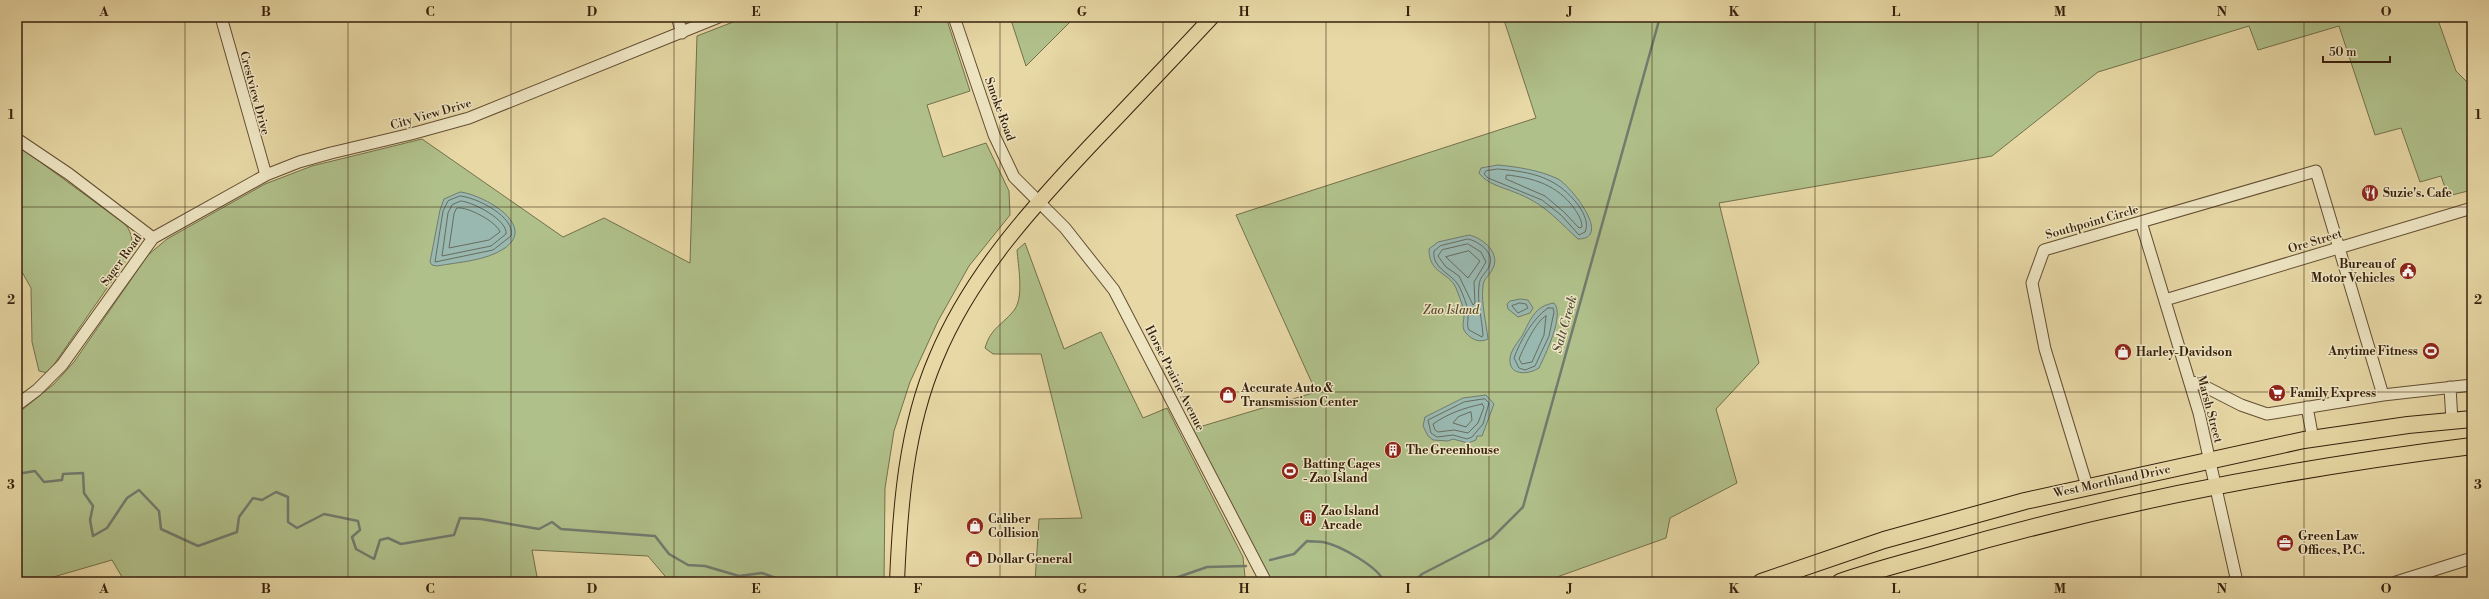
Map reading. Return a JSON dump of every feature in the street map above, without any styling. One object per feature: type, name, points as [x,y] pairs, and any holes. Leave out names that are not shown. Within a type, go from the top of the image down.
[{"type":"highway","name":"West Morthland Drive","points":[[1761,582],[1892,538],[2017,502],[2313,439],[2472,419]]},
{"type":"highway","points":[[1840,582],[2026,528],[2215,486],[2300,470],[2472,446]]},
{"type":"main road","points":[[897,582],[900,519],[911,447],[922,397],[936,358],[962,304],[994,256],[1038,202],[1212,17]]},
{"type":"street","name":"Crestview Drive","points":[[221,17],[266,175]]},
{"type":"street","points":[[677,17],[682,33]]},
{"type":"street","name":"City View Drive","points":[[153,238],[266,175],[299,162],[331,152],[411,134],[469,118],[719,17]]},
{"type":"street","name":"Smoke Road","points":[[954,17],[994,135],[1014,177],[1038,202]]},
{"type":"street","name":"Sager Road","points":[[17,139],[69,174],[153,238],[66,360],[46,382],[17,404]]},
{"type":"street","name":"Southpoint Circle","points":[[2087,486],[2045,349],[2032,283],[2044,250],[2316,172],[2338,248]]},
{"type":"street","name":"Horse Prairie Avenue","points":[[1038,202],[1065,228],[1114,290],[1266,582]]},
{"type":"street","name":"Ore Street","points":[[2165,300],[2472,208]]},
{"type":"street","name":"Marsh Street","points":[[2141,222],[2190,382],[2210,460],[2237,582]]},
{"type":"street","points":[[2338,248],[2383,395]]},
{"type":"street","points":[[2190,382],[2198,383],[2240,404],[2267,414],[2383,395],[2472,385]]},
{"type":"street","points":[[2450,387],[2452,421]]},
{"type":"street","points":[[2307,407],[2313,439]]},
{"type":"street","points":[[2396,582],[2472,558]]},
{"type":"green space","points":[[746,17],[946,17],[970,91],[927,105],[943,157],[986,143],[1009,191],[1010,215],[969,266],[938,321],[910,382],[894,431],[885,488],[884,582],[670,582],[648,556],[532,550],[538,582],[125,582],[112,560],[36,582],[17,582],[17,414],[54,384],[74,362],[148,255],[167,239],[265,184],[312,166],[422,139],[563,237],[604,218],[690,263],[697,36]]},
{"type":"green space","points":[[1010,17],[1075,17],[1026,66]]},
{"type":"green space","name":"Zao Island","points":[[1503,17],[2437,17],[2456,71],[2472,87],[2472,190],[2448,196],[2441,176],[2420,182],[2401,128],[2375,135],[2339,26],[2258,50],[2249,26],[2098,72],[1992,156],[1719,203],[1759,363],[1716,409],[1737,483],[1670,518],[1666,538],[1543,582],[1271,582],[1193,430],[1316,392],[1236,215],[1536,118]]},
{"type":"green space","points":[[17,145],[125,224],[130,231],[132,238],[130,255],[48,373],[39,371],[32,342],[31,288],[17,263]]},
{"type":"green space","points":[[1025,243],[1064,349],[1101,332],[1143,418],[1167,408],[1243,557],[1245,577],[1208,582],[1035,582],[1039,519],[1082,518],[1041,354],[993,354],[985,348],[991,335],[1011,314],[1018,303],[1020,280],[1017,250]]},
{"type":"water","points":[[1498,165],[1536,171],[1558,179],[1572,191],[1586,212],[1590,222],[1591,231],[1588,237],[1578,239],[1542,206],[1524,196],[1490,183],[1479,173],[1481,168]]},
{"type":"water","points":[[460,192],[481,198],[503,212],[511,220],[515,229],[513,239],[505,248],[489,256],[463,262],[437,266],[432,265],[430,262],[440,210],[444,199]]},
{"type":"water","points":[[1469,235],[1480,239],[1485,243],[1490,248],[1495,258],[1492,270],[1483,284],[1483,306],[1488,339],[1482,341],[1473,339],[1464,331],[1463,309],[1456,288],[1453,282],[1435,268],[1430,257],[1429,249],[1438,242]]},
{"type":"water","points":[[1520,299],[1528,300],[1533,308],[1530,313],[1518,317],[1508,309],[1507,304],[1510,301]]},
{"type":"water","points":[[1554,303],[1557,309],[1556,325],[1539,368],[1524,373],[1515,371],[1510,364],[1513,349],[1537,311],[1542,307]]},
{"type":"water","points":[[1486,395],[1494,404],[1482,436],[1477,436],[1476,440],[1468,443],[1453,439],[1448,441],[1433,440],[1428,436],[1423,426],[1425,417],[1463,398]]},
{"type":"waterway","name":"Salt Creek","points":[[1414,582],[1422,574],[1492,538],[1523,507],[1660,17]]},
{"type":"waterway","points":[[17,474],[35,471],[44,482],[62,480],[63,474],[83,473],[84,493],[93,506],[90,520],[93,536],[107,528],[127,498],[139,490],[159,511],[161,529],[198,546],[237,532],[239,517],[253,498],[262,500],[276,492],[288,497],[288,522],[297,528],[324,514],[358,521],[360,530],[352,537],[356,549],[374,559],[380,540],[388,538],[401,544],[454,535],[460,518],[481,519],[539,529],[552,522],[561,529],[655,536],[669,554],[688,565],[705,566],[739,576],[762,573],[787,582]]},
{"type":"waterway","points":[[1270,560],[1294,554],[1307,541],[1323,542],[1339,547],[1358,558],[1375,570],[1384,582]]},
{"type":"waterway","points":[[1164,582],[1207,567],[1246,566]]},
{"type":"place","name":"Suzie's. Cafe","points":[[2370,193]]},
{"type":"place","name":"Bureau of Motor Vehicles","points":[[2408,271]]},
{"type":"place","name":"Anytime Fitness","points":[[2431,351]]},
{"type":"place","name":"Harley-Davidson","points":[[2123,352]]},
{"type":"place","name":"Family Express","points":[[2277,393]]},
{"type":"place","name":"Accurate Auto & Transmission Center","points":[[1228,395]]},
{"type":"place","name":"The Greenhouse","points":[[1393,450]]},
{"type":"place","name":"Batting Cages - Zao Island","points":[[1290,471]]},
{"type":"place","name":"Zao Island Arcade","points":[[1308,518]]},
{"type":"place","name":"Caliber Collision","points":[[975,526]]},
{"type":"place","name":"Green Law Offices, P.C.","points":[[2285,543]]},
{"type":"place","name":"Dollar General","points":[[974,559]]}]
